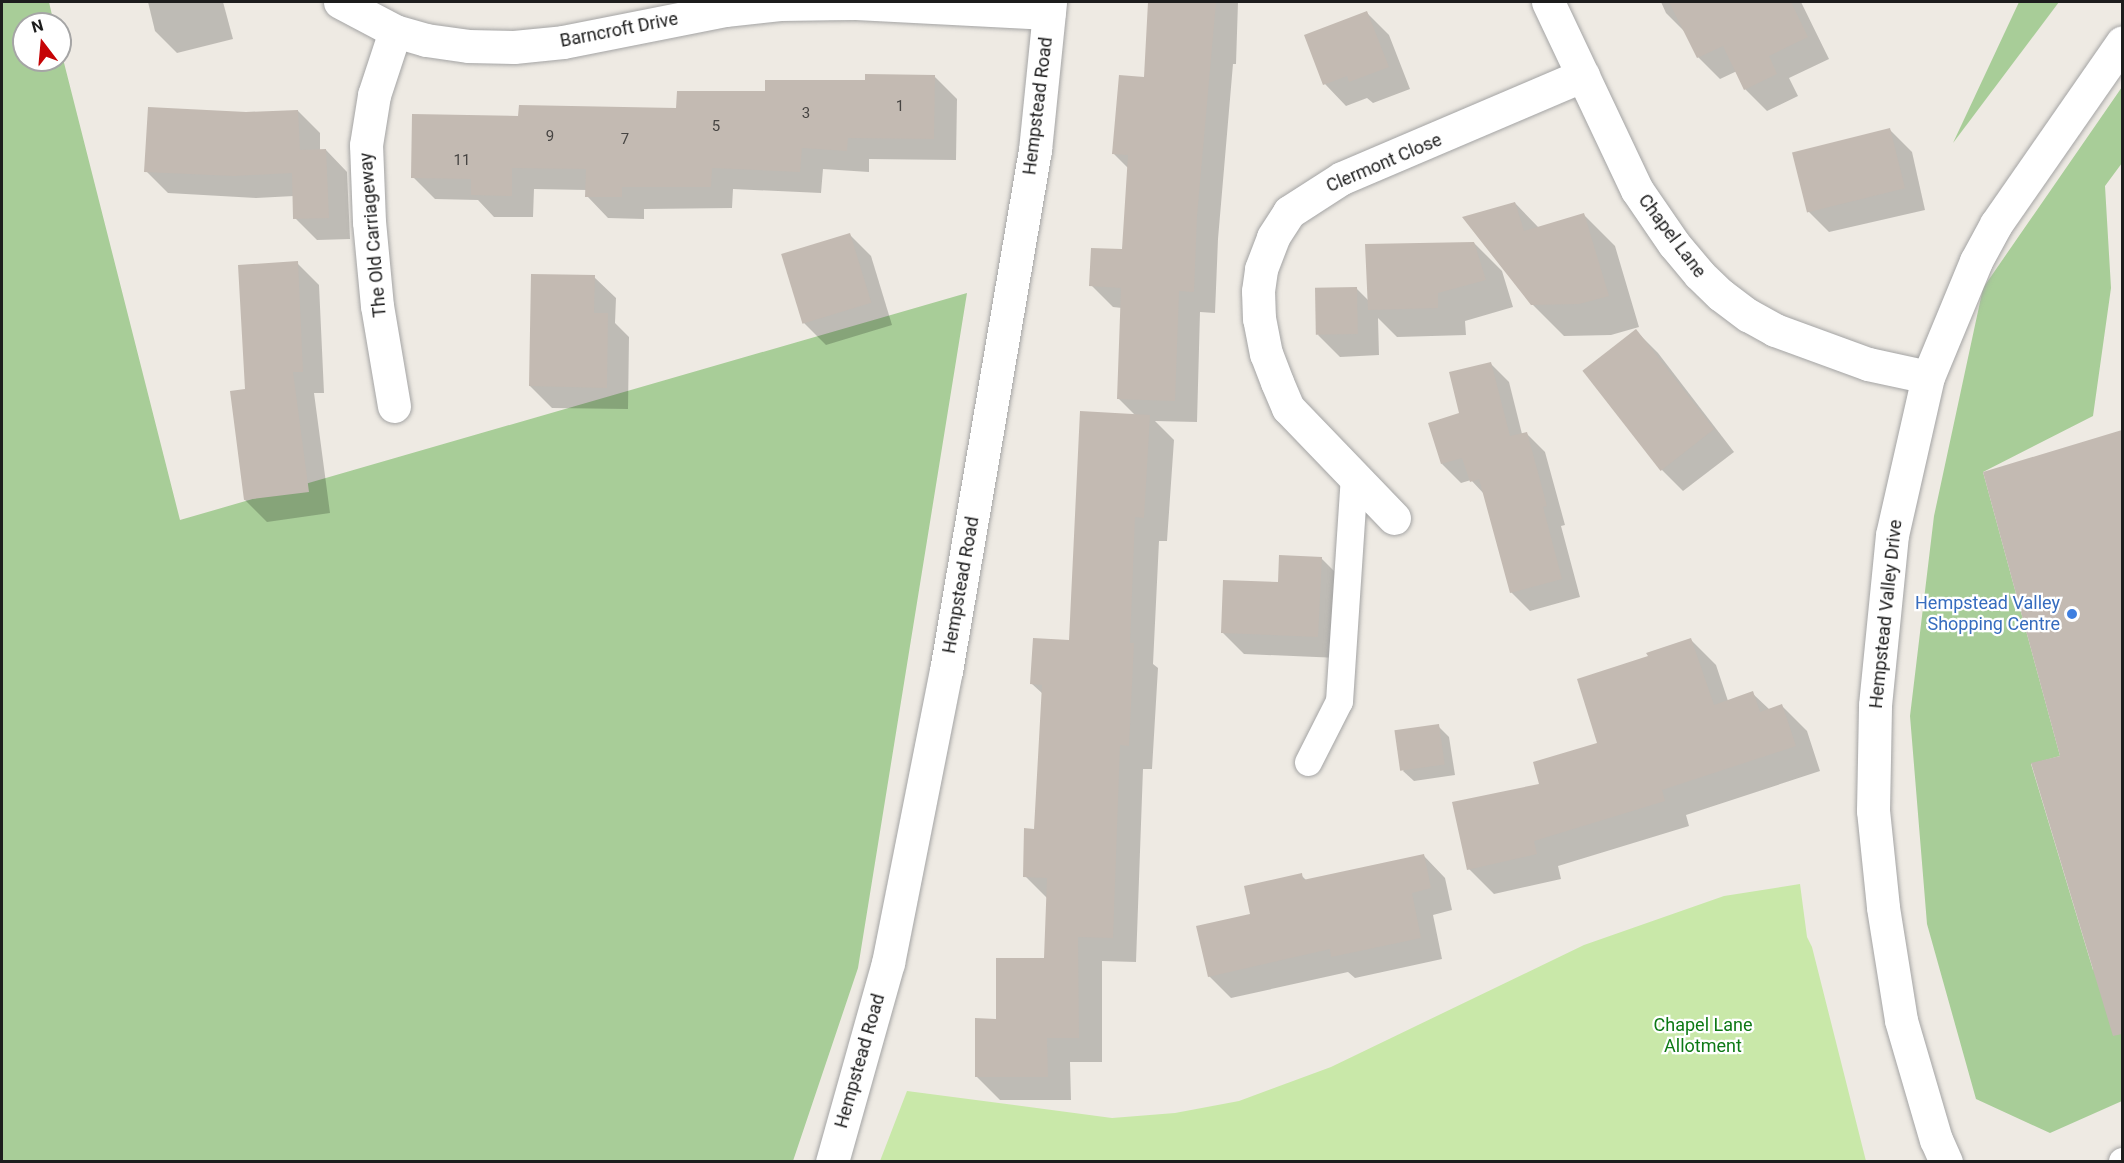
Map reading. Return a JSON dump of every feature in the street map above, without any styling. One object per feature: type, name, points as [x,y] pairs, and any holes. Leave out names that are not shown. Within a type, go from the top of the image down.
[{"type":"street","name":"Barncroft Drive","points":[[340,2],[395,31],[426,40],[468,46],[514,47],[563,42],[725,10],[780,4],[856,3],[1050,7]]},
{"type":"street","name":"Chapel Lane","points":[[1548,2],[1637,190],[1674,244],[1720,295],[1748,315],[1785,334],[1868,364],[1928,377]]},
{"type":"street","name":"Hempstead Road","points":[[832,1161],[888,963],[946,671],[1035,150],[1050,7]]},
{"type":"street","name":"The Old Carriageway","points":[[394,406],[377,306],[369,222],[366,145],[374,95],[395,31]]},
{"type":"street","name":"Hempstead Valley Drive","points":[[1946,1161],[1936,1140],[1901,1020],[1883,907],[1873,811],[1875,705],[1892,535],[1928,377],[1976,261],[1996,224],[2122,43]]},
{"type":"street","name":"Clermont Close","points":[[1394,518],[1288,408],[1266,354],[1259,319],[1258,291],[1261,269],[1273,237],[1289,212],[1312,195],[1342,178],[1583,75]]},
{"type":"lane","points":[[1308,762],[1339,701],[1354,474]]},
{"type":"green space","points":[[2,2],[49,2],[51,12],[12,12],[12,72],[66,72],[180,520],[967,293],[858,968],[793,1161],[2,1162]]},
{"type":"green space","points":[[2019,2],[2059,2],[1953,143]]},
{"type":"green space","points":[[2122,87],[2122,163],[2105,186],[2111,288],[2093,416],[1983,472],[2060,756],[2031,764],[2093,970],[2118,965],[2122,980],[2122,1101],[2050,1133],[1976,1099],[1927,924],[1910,716],[1934,516],[1983,288]]},
{"type":"green space","name":"Chapel Lane Allotment","points":[[1800,884],[1807,937],[1812,947],[1866,1161],[880,1161],[907,1091],[1112,1118],[1175,1113],[1239,1101],[1331,1067],[1584,945],[1724,896]]},
{"type":"building","points":[[1148,2],[1216,2],[1197,216],[1194,292],[1179,291],[1175,401],[1117,399],[1121,288],[1089,286],[1091,248],[1122,249],[1128,155],[1112,154],[1119,75],[1144,77]]},
{"type":"building","points":[[1669,2],[1791,2],[1808,37],[1769,56],[1777,74],[1744,90],[1723,46],[1697,58]]},
{"type":"building","points":[[1367,11],[1389,67],[1349,82],[1347,76],[1323,85],[1304,35]]},
{"type":"building","points":[[865,74],[935,75],[934,139],[848,138],[847,151],[802,148],[800,172],[712,168],[711,187],[622,187],[622,197],[585,197],[586,169],[512,168],[512,196],[471,195],[471,179],[411,178],[412,114],[518,116],[519,105],[676,108],[677,91],[765,91],[765,80],[865,80]]},
{"type":"building","points":[[148,107],[246,112],[298,110],[300,150],[326,149],[329,218],[293,219],[292,173],[234,176],[144,172]]},
{"type":"building","points":[[1890,128],[1905,188],[1807,213],[1792,152]]},
{"type":"building","points":[[1515,202],[1524,231],[1584,213],[1609,296],[1579,304],[1531,305],[1462,217]]},
{"type":"building","points":[[850,233],[871,303],[802,324],[781,254]]},
{"type":"building","points":[[1474,242],[1486,280],[1438,293],[1438,308],[1368,310],[1365,244]]},
{"type":"building","points":[[298,261],[303,372],[293,372],[309,492],[244,500],[230,391],[245,389],[238,265]]},
{"type":"building","points":[[531,274],[595,275],[594,313],[608,313],[607,388],[529,386]]},
{"type":"building","points":[[1357,287],[1358,334],[1316,335],[1315,288]]},
{"type":"building","points":[[1636,329],[1714,429],[1661,471],[1582,371]]},
{"type":"building","points":[[1491,362],[1510,436],[1527,432],[1547,506],[1543,507],[1562,579],[1510,593],[1479,479],[1470,482],[1462,458],[1441,464],[1428,423],[1459,413],[1449,372]]},
{"type":"building","points":[[1080,411],[1150,415],[1144,518],[1135,517],[1130,643],[1134,643],[1129,746],[1120,745],[1113,938],[1078,937],[1079,1038],[1047,1038],[1048,1077],[975,1077],[975,1018],[996,1019],[996,958],[1044,958],[1047,878],[1023,877],[1024,828],[1034,829],[1042,685],[1030,684],[1033,638],[1069,640]]},
{"type":"building","name":"Hempstead Valley Shopping Centre","points":[[2122,430],[2122,1034],[2113,1036],[2031,763],[2060,756],[1983,472]]},
{"type":"building","points":[[1279,555],[1322,557],[1318,637],[1221,633],[1223,580],[1278,582]]},
{"type":"building","points":[[1691,638],[1714,705],[1753,691],[1760,712],[1782,704],[1796,746],[1662,790],[1665,801],[1534,841],[1537,854],[1467,870],[1452,802],[1539,784],[1533,762],[1597,743],[1577,679],[1648,656],[1646,653]]},
{"type":"building","points":[[1439,724],[1445,765],[1400,771],[1394,730]]},
{"type":"building","points":[[1424,854],[1431,888],[1412,893],[1421,938],[1331,957],[1330,949],[1208,977],[1196,926],[1250,914],[1244,886],[1302,873],[1303,880]]},
{"type":"place","name":"Hempstead Valley Shopping Centre","points":[[2072,614]]}]
